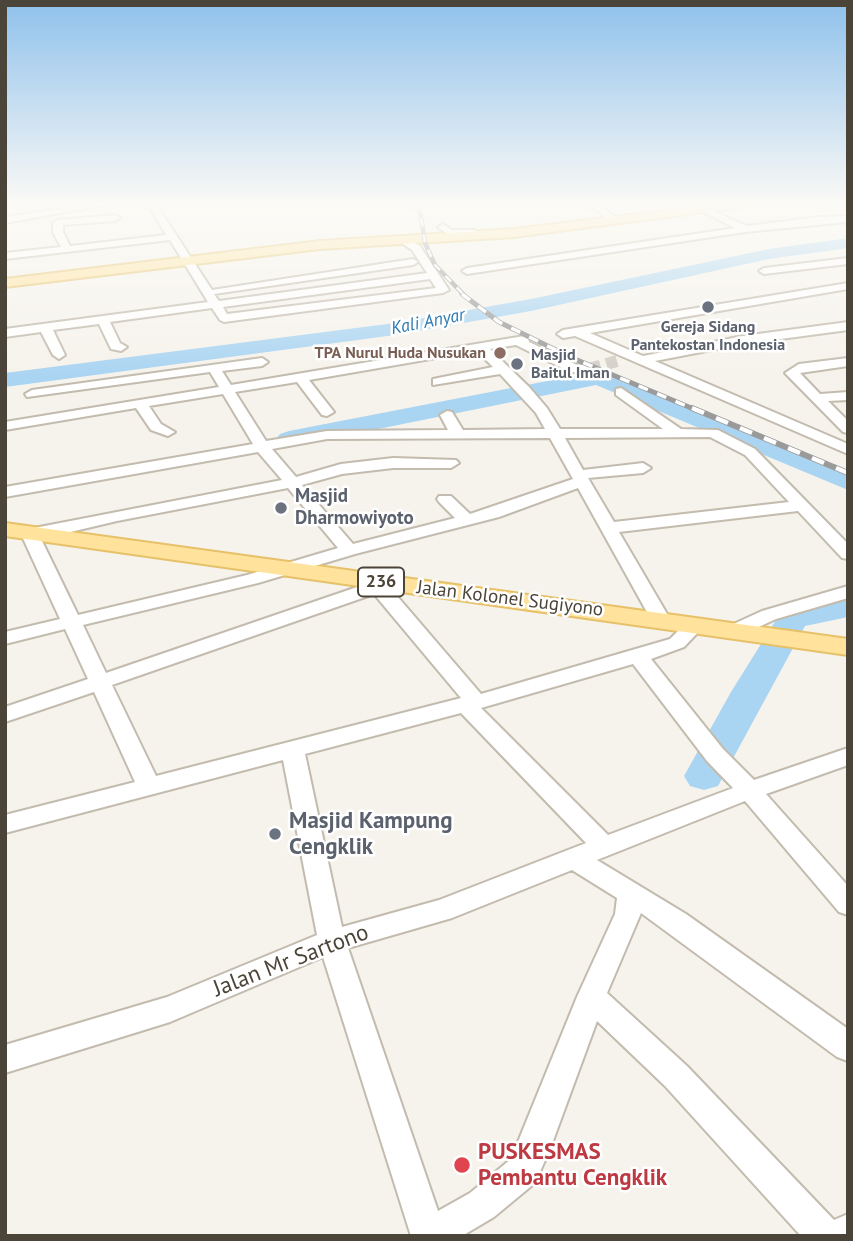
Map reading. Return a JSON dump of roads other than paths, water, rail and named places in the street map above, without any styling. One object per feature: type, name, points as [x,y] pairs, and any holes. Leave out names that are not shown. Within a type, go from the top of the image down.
[{"type":"main road","points":[[5,283],[179,262]]},
{"type":"main road","name":"Jalan Kolonel Sugiyono","points":[[5,529],[288,568],[375,584],[660,619],[688,633],[745,633],[836,645]]},
{"type":"street","points":[[188,262],[224,318],[443,290],[425,262]]},
{"type":"street","points":[[207,292],[413,262]]},
{"type":"street","points":[[467,271],[527,262]]},
{"type":"street","points":[[764,271],[841,262]]},
{"type":"street","points":[[799,267],[847,287]]},
{"type":"street","points":[[5,333],[433,275]]},
{"type":"street","points":[[563,334],[847,287]]},
{"type":"street","points":[[302,293],[313,307]]},
{"type":"street","points":[[103,319],[115,346],[121,348]]},
{"type":"street","points":[[617,362],[748,339],[848,326]]},
{"type":"street","points":[[45,327],[59,355]]},
{"type":"street","points":[[578,332],[848,450]]},
{"type":"street","points":[[5,426],[521,341],[575,369],[589,369]]},
{"type":"street","points":[[480,347],[528,393],[555,434],[578,479],[660,619]]},
{"type":"street","points":[[32,394],[262,362]]},
{"type":"street","points":[[848,362],[793,370],[792,373],[848,429]]},
{"type":"street","points":[[214,368],[261,444],[349,550]]},
{"type":"street","points":[[438,382],[503,369]]},
{"type":"street","points":[[301,378],[327,412]]},
{"type":"street","points":[[621,392],[679,434]]},
{"type":"street","points":[[817,398],[848,396]]},
{"type":"street","points":[[140,404],[156,427],[168,432]]},
{"type":"street","points":[[447,415],[458,434]]},
{"type":"street","points":[[5,492],[261,444],[327,435],[713,433],[741,445],[848,554]]},
{"type":"street","points":[[823,439],[848,441]]},
{"type":"street","points":[[149,786],[35,534],[291,483],[322,473],[370,466],[451,463]]},
{"type":"street","points":[[5,638],[252,579],[349,550],[503,510],[578,479],[643,468]]},
{"type":"street","points":[[445,499],[467,520]]},
{"type":"street","points":[[609,528],[801,506]]},
{"type":"street","points":[[5,715],[375,584],[470,703],[604,846]]},
{"type":"street","points":[[745,633],[769,615],[848,592]]},
{"type":"street","points":[[5,824],[470,703],[638,656],[688,633]]},
{"type":"street","points":[[638,656],[715,755],[744,783],[848,904]]},
{"type":"street","points":[[292,748],[332,941],[428,1236],[482,1205],[523,1171],[534,1149],[591,997],[628,914],[631,893]]},
{"type":"street","name":"Jalan Mr Sartono","points":[[5,1059],[170,1009],[332,941],[443,910],[712,804],[744,783],[848,756]]},
{"type":"street","points":[[573,858],[677,922],[848,1047]]},
{"type":"street","points":[[591,997],[676,1076],[825,1236]]},
{"type":"street","points":[[841,1236],[848,1231]]},
{"type":"waterway","name":"Kali Anyar","points":[[5,380],[395,329],[531,305],[732,262]]},
{"type":"waterway","points":[[289,439],[599,378],[848,482]]},
{"type":"waterway","points":[[704,776],[749,692],[793,619],[837,610],[848,605]]},
{"type":"tunnel","points":[[589,369],[617,361]]},
{"type":"railway","points":[[434,262],[464,295]]},
{"type":"railway","points":[[462,294],[499,322],[570,357],[696,410]]},
{"type":"railway","points":[[692,408],[848,473]]},
{"type":"place","name":"Gereja Sidang Pantekostan Indonesia","points":[[708,307]]},
{"type":"place","name":"TPA Nurul Huda Nusukan","points":[[500,353]]},
{"type":"place","name":"Masjid Baitul Iman","points":[[517,364]]},
{"type":"place","name":"Masjid Dharmowiyoto","points":[[281,508]]},
{"type":"place","name":"Masjid Kampung Cengklik","points":[[275,834]]},
{"type":"place","name":"PUSKESMAS Pembantu Cengklik","points":[[462,1165]]}]
